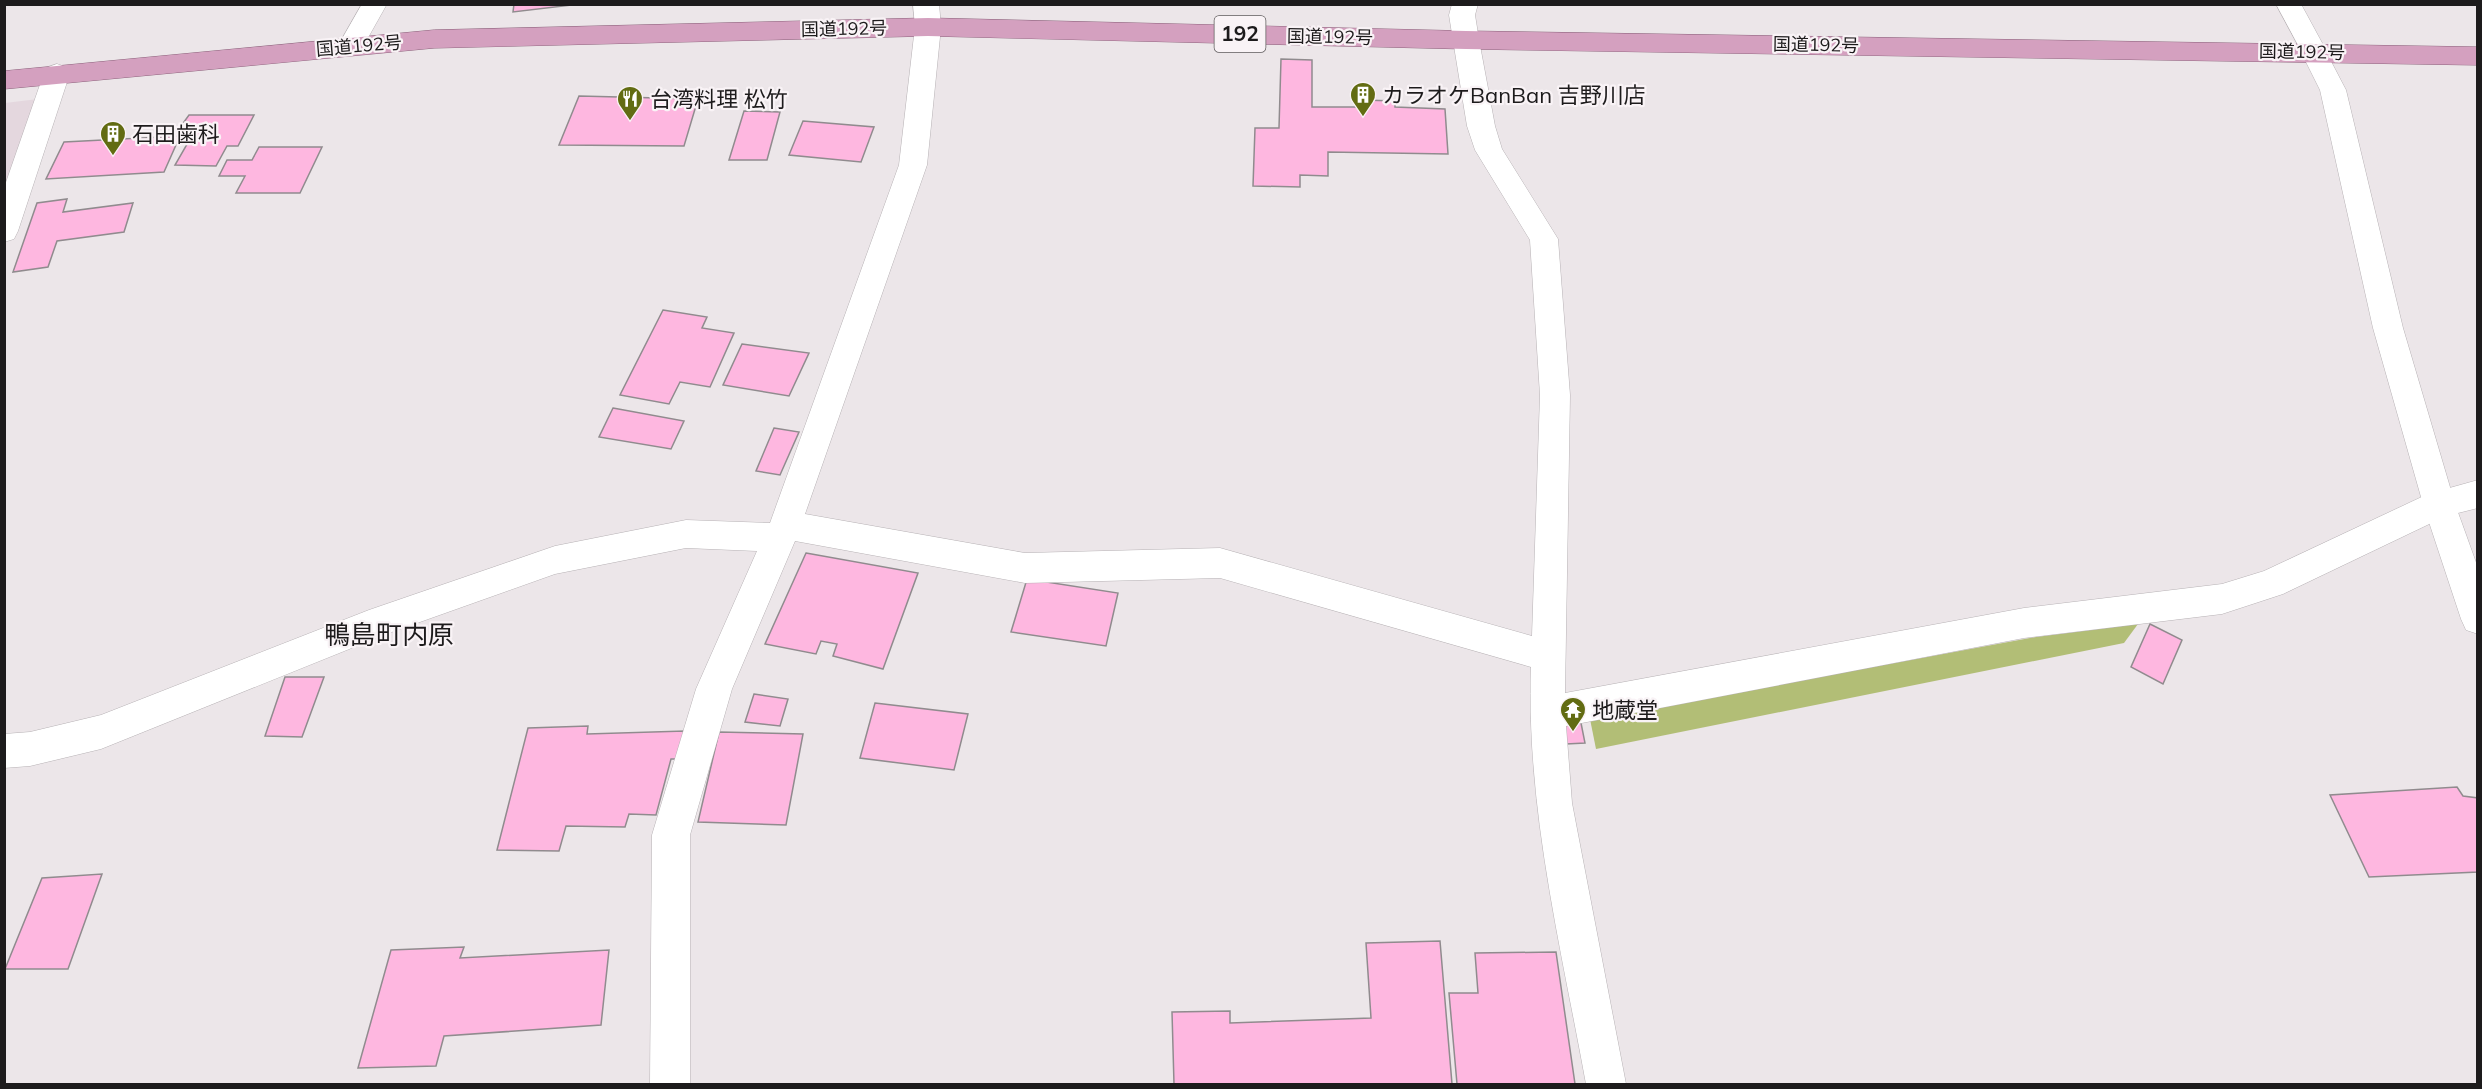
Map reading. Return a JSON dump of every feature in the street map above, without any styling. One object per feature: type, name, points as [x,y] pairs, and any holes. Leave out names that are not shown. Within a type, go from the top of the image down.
[{"type":"highway","name":"国道192号","points":[[4,80],[57,73],[434,39],[927,16],[1466,40],[2478,56]]},
{"type":"street","points":[[351,46],[375,4]]},
{"type":"street","points":[[1465,4],[1462,15],[1466,40],[1481,126],[1489,150],[1544,239],[1555,395],[1548,712],[1554,803],[1606,1084]]},
{"type":"street","points":[[2288,4],[2333,90],[2388,328],[2439,504],[2478,619]]},
{"type":"street","points":[[670,1084],[671,835],[714,689],[782,531],[913,165],[927,16]]},
{"type":"street","points":[[4,231],[57,73]]},
{"type":"street","points":[[1548,712],[2024,623],[2222,599],[2271,584],[2439,504],[2478,494]]},
{"type":"street","points":[[4,751],[30,749],[101,732],[381,621],[555,560],[686,534],[782,531],[1025,568],[1220,563],[1549,657]]},
{"type":"shaded area","points":[[38,99],[5,200],[5,103]]},
{"type":"green space","points":[[2138,624],[2124,643],[1596,749],[1590,719],[2036,637]]},
{"type":"building","points":[[514,4],[580,4],[513,12]]},
{"type":"building","name":"カラオケBanBan 吉野川店","points":[[1281,59],[1312,60],[1312,107],[1360,107],[1363,100],[1395,101],[1395,107],[1445,109],[1448,154],[1328,152],[1328,176],[1300,175],[1300,187],[1253,186],[1255,128],[1279,128]]},
{"type":"building","name":"台湾料理 松竹","points":[[579,96],[698,99],[684,146],[559,145]]},
{"type":"building","points":[[744,111],[780,112],[767,160],[729,160]]},
{"type":"building","points":[[189,115],[254,115],[238,146],[227,146],[216,166],[175,165],[197,127],[181,126]]},
{"type":"building","points":[[803,121],[874,127],[861,162],[789,155]]},
{"type":"building","name":"石田歯科","points":[[180,136],[164,172],[46,179],[64,142]]},
{"type":"building","points":[[259,147],[322,147],[300,193],[236,193],[245,176],[219,176],[227,160],[252,160]]},
{"type":"building","points":[[67,199],[63,212],[133,203],[124,232],[57,241],[48,267],[13,272],[37,203]]},
{"type":"building","points":[[663,310],[707,317],[702,328],[734,333],[710,387],[680,382],[669,404],[620,395]]},
{"type":"building","points":[[742,344],[809,353],[789,396],[723,385]]},
{"type":"building","points":[[613,408],[684,421],[671,449],[599,437]]},
{"type":"building","points":[[774,428],[799,432],[780,475],[756,471]]},
{"type":"building","points":[[806,553],[918,573],[883,669],[833,656],[837,644],[821,641],[816,654],[765,644]]},
{"type":"building","points":[[1027,579],[1118,593],[1106,646],[1011,632]]},
{"type":"building","points":[[2150,624],[2182,640],[2163,684],[2131,667]]},
{"type":"building","points":[[285,677],[324,677],[302,737],[265,736]]},
{"type":"building","points":[[754,694],[788,699],[780,726],[745,722]]},
{"type":"building","points":[[875,703],[968,714],[954,770],[860,758]]},
{"type":"building","name":"地蔵堂","points":[[1581,723],[1585,743],[1566,744],[1562,724]]},
{"type":"building","points":[[588,726],[587,734],[685,731],[679,759],[671,759],[656,815],[629,814],[625,827],[566,826],[559,851],[497,850],[528,728]]},
{"type":"building","points":[[719,732],[803,734],[786,825],[698,822]]},
{"type":"building","points":[[2457,787],[2463,796],[2478,798],[2478,872],[2369,877],[2330,795]]},
{"type":"building","points":[[102,874],[68,969],[5,969],[42,878]]},
{"type":"building","points":[[1440,941],[1452,1084],[1174,1084],[1172,1012],[1230,1011],[1230,1023],[1371,1018],[1366,943]]},
{"type":"building","points":[[464,947],[460,958],[609,950],[601,1025],[444,1036],[436,1066],[358,1068],[391,950]]},
{"type":"building","points":[[1556,952],[1575,1084],[1457,1084],[1449,993],[1478,993],[1475,953]]},
{"type":"place","name":"カラオケBanBan 吉野川店","points":[[1363,118]]},
{"type":"place","name":"台湾料理 松竹","points":[[630,122]]},
{"type":"place","name":"石田歯科","points":[[113,157]]},
{"type":"place","name":"地蔵堂","points":[[1573,733]]},
{"type":"district","name":"鴨島町内原","points":[[389,635]]}]
